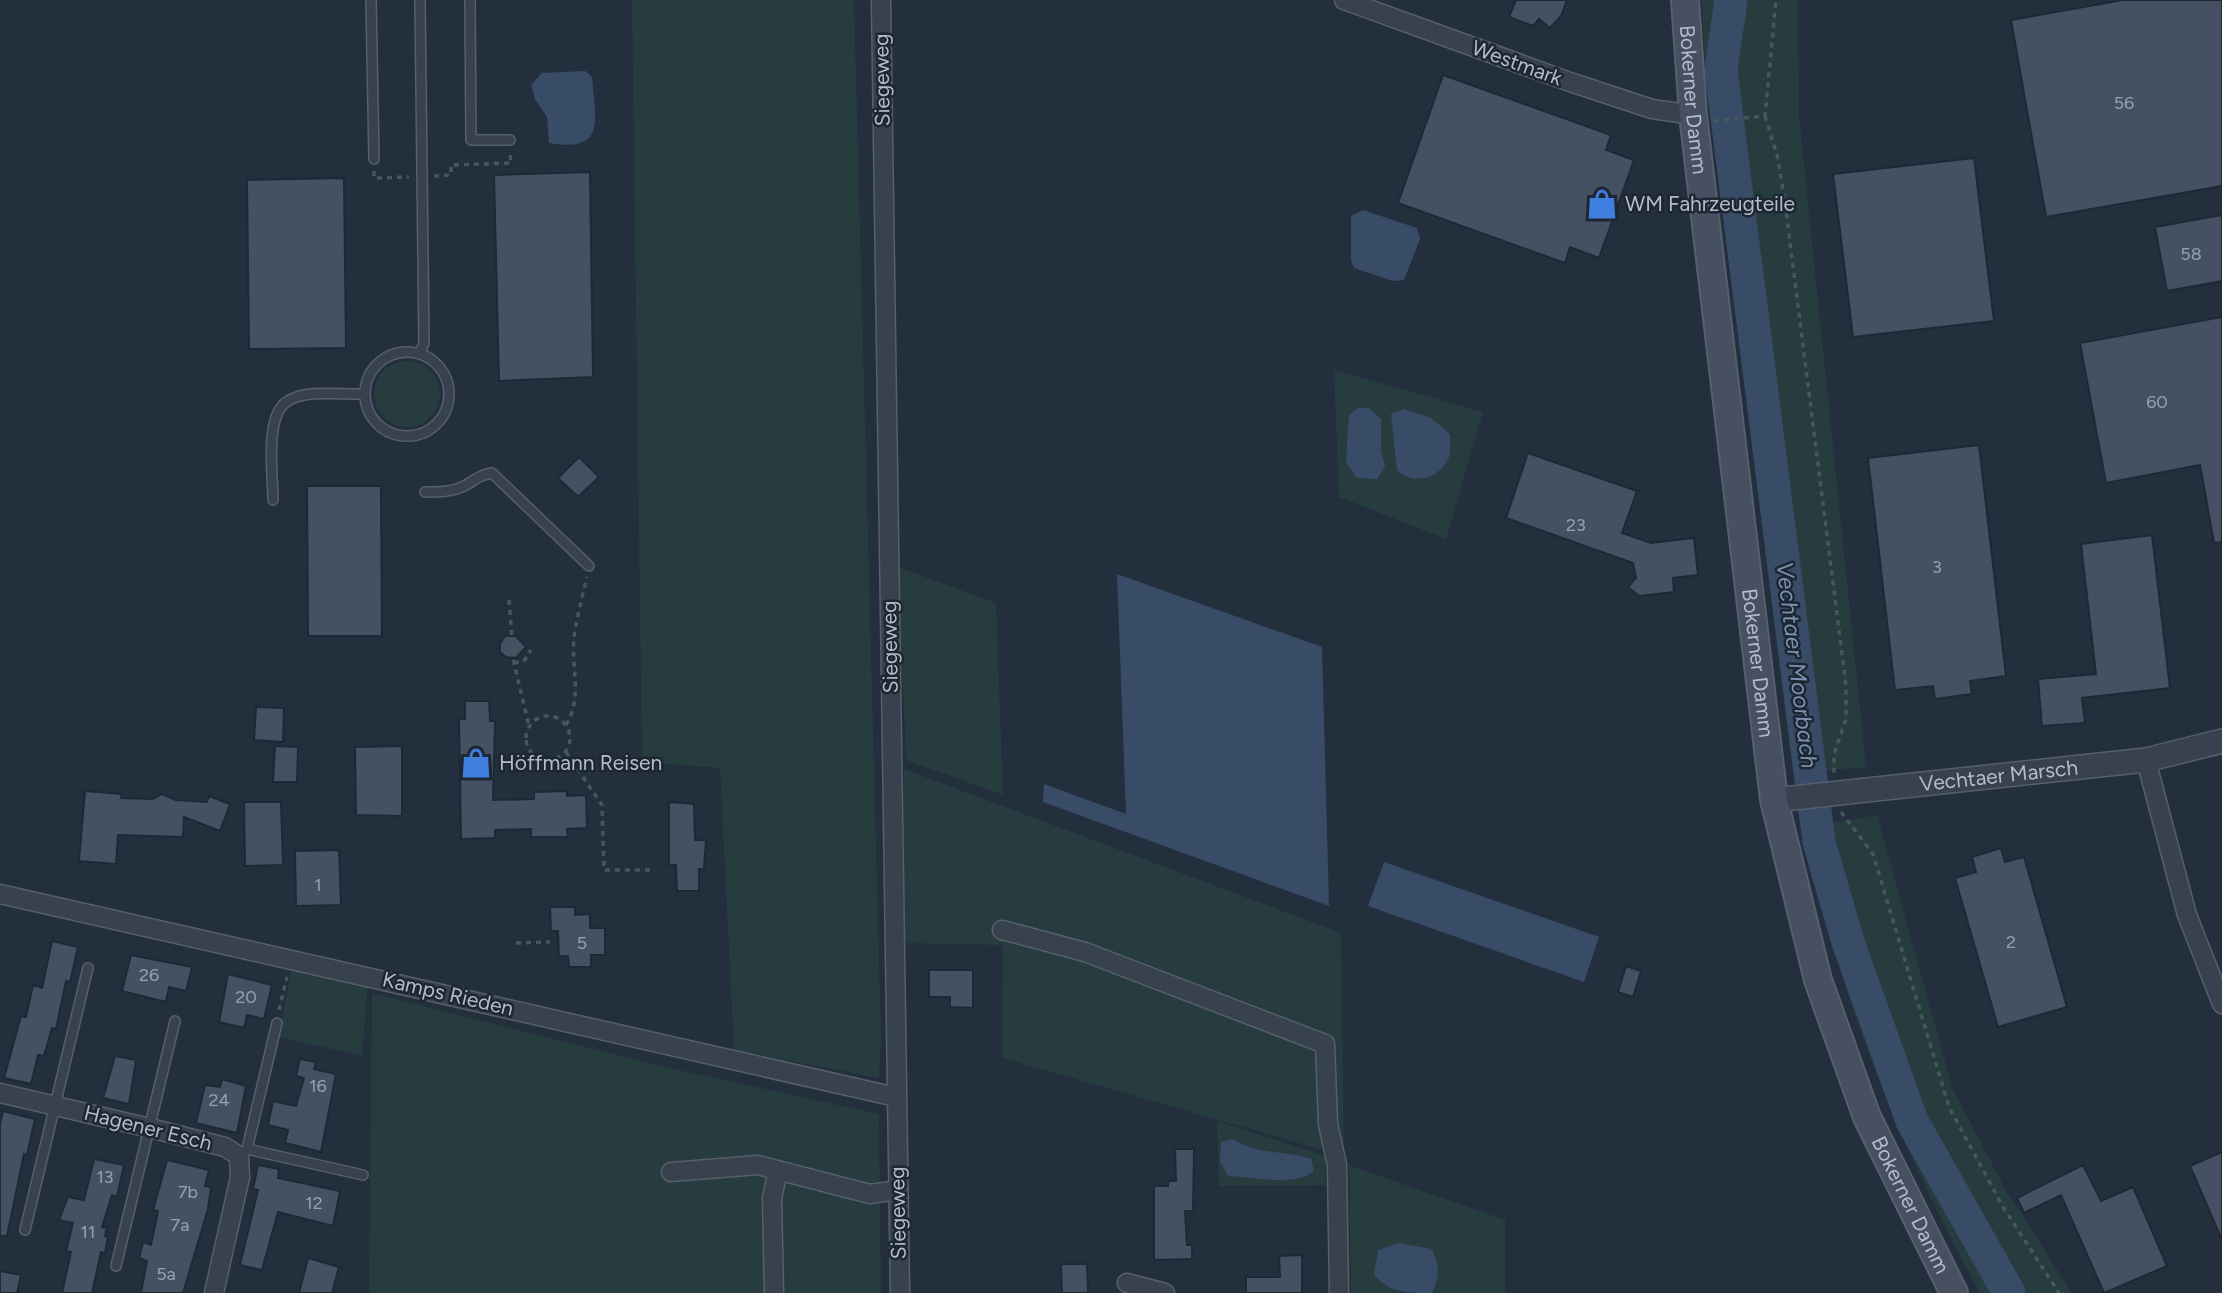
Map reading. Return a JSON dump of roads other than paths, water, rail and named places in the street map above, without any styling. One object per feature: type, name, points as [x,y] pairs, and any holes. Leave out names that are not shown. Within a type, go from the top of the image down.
[{"type":"main road","name":"Bokerner Damm","points":[[1685,0],[1702,118],[1774,800],[1818,980],[1867,1117],[1954,1293]]},
{"type":"street","name":"Siegeweg","points":[[881,0],[900,1293]]},
{"type":"street","name":"Westmark","points":[[1343,0],[1593,90],[1652,109],[1702,118]]},
{"type":"street","name":"Vechtaer Marsch","points":[[1774,800],[2146,760],[2222,741]]},
{"type":"street","points":[[2146,760],[2188,915],[2222,1004]]},
{"type":"street","name":"Kamps Rieden","points":[[0,894],[896,1097]]},
{"type":"street","points":[[1002,930],[1086,952],[1325,1044],[1328,1124],[1338,1165],[1339,1293]]},
{"type":"street","name":"Hagener Esch","points":[[0,1093],[243,1153],[214,1293]]},
{"type":"street","points":[[671,1172],[758,1165],[870,1194],[898,1190]]},
{"type":"street","points":[[774,1293],[772,1198],[778,1170]]},
{"type":"street","points":[[1127,1283],[1165,1293]]},
{"type":"lane","points":[[371,0],[374,159]]},
{"type":"lane","points":[[420,0],[424,343],[420,353]]},
{"type":"lane","points":[[470,0],[471,140],[510,140]]},
{"type":"lane","points":[[398,352],[420,353],[436,363],[448,381],[449,403],[440,422],[422,435],[401,437],[382,429],[369,414],[364,394],[369,375],[381,360],[398,352]]},
{"type":"lane","points":[[272,500],[272,423],[278,410],[288,401],[307,396],[364,394]]},
{"type":"lane","points":[[425,492],[447,492],[466,485],[478,475],[492,473],[589,566]]},
{"type":"lane","points":[[25,1230],[89,968]]},
{"type":"lane","points":[[116,1266],[175,1021]]},
{"type":"lane","points":[[277,1023],[243,1153],[363,1175]]},
{"type":"water","points":[[585,71],[592,77],[595,107],[593,130],[589,138],[581,143],[568,145],[549,143],[547,117],[535,99],[531,85],[542,73]]},
{"type":"water","points":[[1363,210],[1417,228],[1420,239],[1404,280],[1393,281],[1354,268],[1351,261],[1351,216]]},
{"type":"water","points":[[1358,408],[1369,408],[1381,419],[1381,451],[1385,466],[1377,479],[1357,478],[1346,462],[1349,415]]},
{"type":"water","points":[[1404,409],[1431,418],[1450,434],[1449,457],[1445,465],[1425,478],[1410,478],[1397,470],[1391,414]]},
{"type":"water","points":[[1117,574],[1322,647],[1329,906],[1043,802],[1044,784],[1126,814]]},
{"type":"water","points":[[1384,862],[1599,937],[1584,982],[1368,906]]},
{"type":"water","points":[[1233,1139],[1251,1148],[1311,1159],[1314,1171],[1306,1176],[1285,1180],[1228,1176],[1220,1161],[1221,1142]]},
{"type":"water","points":[[1398,1243],[1432,1249],[1438,1271],[1432,1293],[1393,1289],[1374,1275],[1378,1250]]},
{"type":"waterway","name":"Vechtaer Moorbach","points":[[1731,0],[1721,70],[1819,842],[1848,942],[1912,1121],[2009,1293]]},
{"type":"place","name":"WM Fahrzeugteile","points":[[1602,204]]},
{"type":"place","name":"Höffmann Reisen","points":[[476,763]]}]
